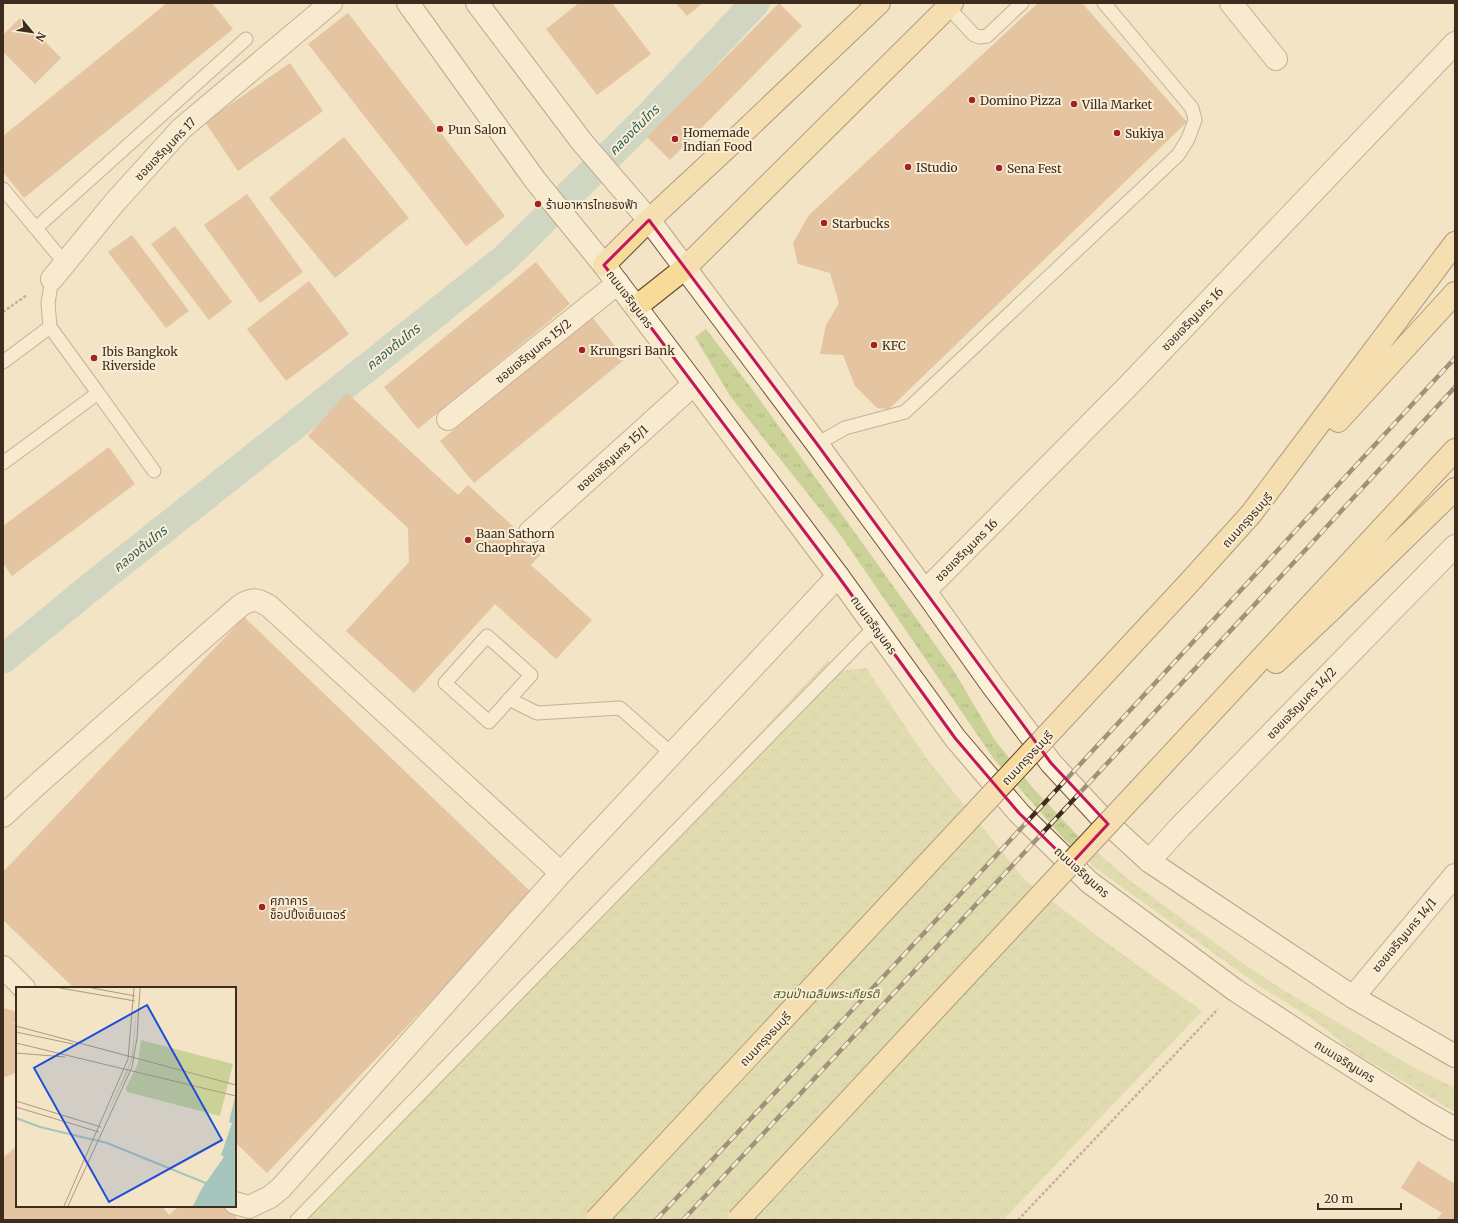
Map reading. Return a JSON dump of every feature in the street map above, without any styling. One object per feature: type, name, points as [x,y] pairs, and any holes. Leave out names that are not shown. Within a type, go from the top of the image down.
[{"type":"main road","points":[[604,265],[649,220],[879,3]]},
{"type":"main road","points":[[636,307],[684,269],[950,5]]},
{"type":"main road","points":[[1251,514],[1455,244]]},
{"type":"main road","name":"ถนนกรุงธนบุรี","points":[[596,1220],[1187,585],[1455,293]]},
{"type":"main road","points":[[738,1220],[1455,450]]},
{"type":"main road","points":[[1140,789],[1332,610],[1455,489]]},
{"type":"street","name":"ซอยเจริญนคร 17","points":[[58,270],[115,202],[181,129],[331,3]]},
{"type":"street","name":"ถนนเจริญนคร","points":[[408,3],[535,180],[618,283],[838,576],[955,738],[1019,813],[1089,882],[1235,990],[1326,1050],[1455,1129]]},
{"type":"street","points":[[477,3],[582,142],[649,220],[684,269],[926,591],[992,685],[1051,763],[1101,817],[1150,861],[1353,997],[1455,1056]]},
{"type":"street","points":[[1230,3],[1276,59]]},
{"type":"street","name":"ซอยเจริญนคร 16","points":[[926,591],[1128,386],[1455,43]]},
{"type":"street","name":"ซอยเจริญนคร 15/2","points":[[448,419],[618,283]]},
{"type":"street","name":"ซอยเจริญนคร 15/1","points":[[530,532],[694,384]]},
{"type":"street","name":"ซอยเจริญนคร 14/2","points":[[1150,861],[1179,828],[1455,546]]},
{"type":"street","points":[[236,1203],[249,1207],[270,1197],[281,1188],[561,873],[838,576]]},
{"type":"street","points":[[3,816],[46,776],[241,605],[249,600],[259,600],[269,606],[561,873]]},
{"type":"street","name":"ซอยเจริญนคร 14/1","points":[[1353,997],[1455,874]]},
{"type":"street","points":[[3,968],[23,987]]},
{"type":"lane","points":[[950,5],[974,35],[980,37],[987,36],[1022,3]]},
{"type":"lane","points":[[817,444],[845,428],[905,412],[1178,155],[1188,139],[1195,120],[1192,108],[1104,3]]},
{"type":"lane","points":[[36,228],[246,39]]},
{"type":"lane","points":[[165,111],[181,129]]},
{"type":"lane","points":[[3,189],[49,246],[58,270],[48,304],[50,327],[154,471]]},
{"type":"lane","points":[[3,362],[50,327]]},
{"type":"lane","points":[[3,463],[98,393]]},
{"type":"lane","points":[[297,1220],[875,627]]},
{"type":"lane","points":[[487,636],[531,675],[509,699],[489,722],[445,683],[487,636]]},
{"type":"lane","points":[[509,699],[537,713],[620,708],[672,754]]},
{"type":"path","points":[[1018,1220],[1198,1032],[1218,1009]]},
{"type":"highlighted area","points":[[649,220],[817,444],[1051,763],[1108,824],[1071,864],[1019,813],[955,738],[838,576],[604,265]]},
{"type":"green space","points":[[706,329],[752,389],[954,671],[994,739],[1033,788],[1077,835],[1128,879],[1241,962],[1283,990],[1411,1066],[1455,1088],[1455,1112],[1352,1051],[1309,1017],[1258,985],[1094,867],[1064,839],[994,759],[839,533],[730,396],[695,337]]},
{"type":"green space","name":"สวนป่าเฉลิมพระเกียรติ","points":[[828,660],[837,671],[866,668],[927,759],[1025,880],[1104,941],[1202,1011],[1003,1220],[303,1220]]},
{"type":"building","points":[[167,3],[212,3],[233,29],[24,198],[3,172],[3,136]]},
{"type":"building","points":[[579,3],[612,3],[651,54],[597,95],[546,29]]},
{"type":"building","points":[[676,3],[703,3],[687,16]]},
{"type":"building","points":[[779,3],[802,26],[670,160],[647,137]]},
{"type":"building","name":"Sena Fest","points":[[1038,3],[1082,3],[1187,122],[889,409],[877,408],[855,386],[843,355],[820,354],[826,325],[839,303],[830,273],[798,264],[793,243],[809,215]]},
{"type":"building","points":[[348,13],[505,216],[466,246],[308,44]]},
{"type":"building","points":[[21,17],[61,58],[35,84],[3,52],[3,35]]},
{"type":"building","points":[[290,63],[323,111],[238,171],[205,122]]},
{"type":"building","points":[[344,137],[409,218],[335,278],[269,198]]},
{"type":"building","points":[[247,194],[303,272],[260,303],[204,225]]},
{"type":"building","points":[[175,226],[232,302],[209,320],[151,244]]},
{"type":"building","points":[[132,235],[189,311],[166,328],[108,252]]},
{"type":"building","points":[[536,262],[570,304],[418,429],[384,387]]},
{"type":"building","points":[[309,281],[349,334],[286,381],[247,329]]},
{"type":"building","points":[[592,317],[625,359],[474,483],[440,441]]},
{"type":"building","name":"Baan Sathorn Chaophraya","points":[[347,393],[458,495],[468,485],[542,553],[531,565],[592,620],[556,659],[495,604],[414,693],[346,631],[409,562],[408,528],[308,436]]},
{"type":"building","points":[[109,447],[135,484],[12,576],[3,563],[3,526]]},
{"type":"building","name":"ศุภาคาร ช็อปปิ้งเซ็นเตอร์","points":[[244,617],[533,894],[267,1173],[236,1143],[236,987],[73,987],[3,920],[3,872]]},
{"type":"building","points":[[3,1008],[16,1012],[16,1021],[13,1024],[16,1026],[16,1074],[15,1073],[3,1078]]},
{"type":"building","points":[[16,1147],[16,1207],[163,1207],[169,1215],[178,1207],[227,1207],[239,1220],[3,1220],[3,1158]]},
{"type":"building","points":[[1418,1161],[1455,1184],[1455,1220],[1436,1220],[1442,1213],[1401,1188]]},
{"type":"waterway","name":"คลองต้นไทร","points":[[3,659],[97,582],[504,259],[648,117],[755,3]]},
{"type":"railway","points":[[656,1220],[954,901],[1455,358]]},
{"type":"railway","points":[[683,1220],[1455,387]]},
{"type":"place","name":"Domino Pizza","points":[[972,100]]},
{"type":"place","name":"Villa Market","points":[[1074,104]]},
{"type":"place","name":"Pun Salon","points":[[440,129]]},
{"type":"place","name":"Sukiya","points":[[1117,133]]},
{"type":"place","name":"Homemade Indian Food","points":[[675,139]]},
{"type":"place","name":"IStudio","points":[[908,167]]},
{"type":"place","name":"Sena Fest","points":[[999,168]]},
{"type":"place","name":"ร้านอาหารไทยธงฟ้า","points":[[538,204]]},
{"type":"place","name":"Starbucks","points":[[824,223]]},
{"type":"place","name":"KFC","points":[[874,345]]},
{"type":"place","name":"Krungsri Bank","points":[[582,350]]},
{"type":"place","name":"Ibis Bangkok Riverside","points":[[94,358]]},
{"type":"place","name":"Baan Sathorn Chaophraya","points":[[468,540]]},
{"type":"place","name":"ศุภาคาร ช็อปปิ้งเซ็นเตอร์","points":[[262,907]]}]
